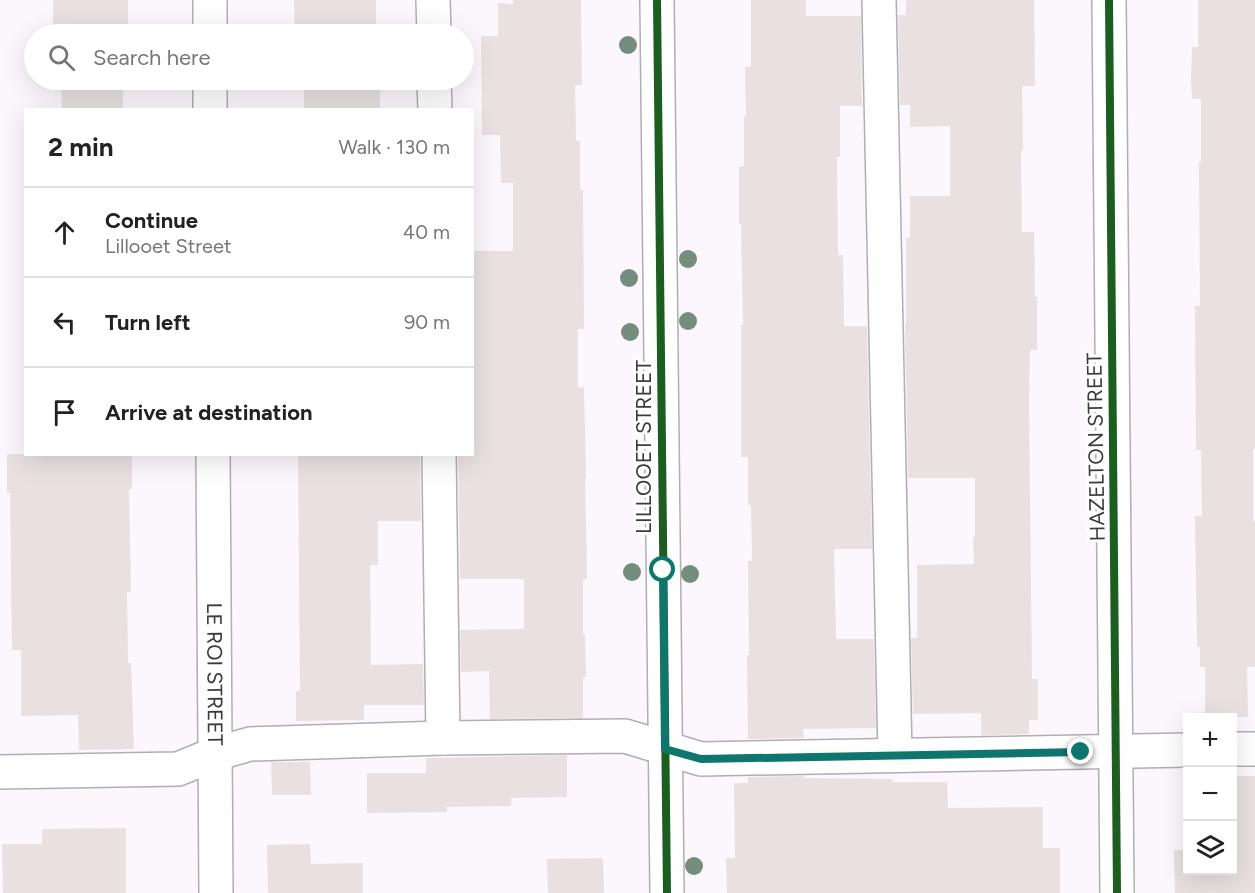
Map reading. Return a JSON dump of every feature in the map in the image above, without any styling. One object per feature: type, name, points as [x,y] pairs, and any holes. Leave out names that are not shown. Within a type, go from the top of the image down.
[{"type":"street","points":[[210,0],[210,24]]},
{"type":"street","points":[[433,0],[434,24]]},
{"type":"street","name":"LILLOOET STREET","points":[[657,0],[667,893]]},
{"type":"street","points":[[879,0],[895,755]]},
{"type":"street","name":"HAZELTON STREET","points":[[1109,0],[1117,893]]},
{"type":"street","points":[[210,90],[210,108]]},
{"type":"street","points":[[434,90],[435,108]]},
{"type":"street","name":"LE ROI STREET","points":[[213,456],[216,893]]},
{"type":"street","points":[[439,456],[443,738]]},
{"type":"street","points":[[0,772],[178,769],[215,754],[250,744],[443,738],[625,736],[701,759],[1183,750]]},
{"type":"street","points":[[1237,750],[1255,749]]},
{"type":"building","points":[[53,0],[128,0],[128,24],[53,24]]},
{"type":"building","points":[[294,0],[376,0],[376,24],[295,24]]},
{"type":"building","points":[[513,0],[581,0],[582,85],[575,85],[576,141],[580,141],[580,190],[583,190],[584,329],[578,329],[578,388],[584,387],[586,476],[587,579],[583,579],[583,635],[585,635],[586,677],[583,677],[583,718],[490,719],[489,671],[461,672],[460,630],[524,629],[524,579],[460,579],[458,456],[474,456],[474,251],[513,251],[513,183],[501,183],[500,135],[482,135],[481,36],[498,36],[498,3],[513,4]]},
{"type":"building","points":[[751,0],[806,0],[806,16],[861,16],[862,106],[840,106],[840,157],[837,157],[838,255],[843,255],[844,326],[867,326],[872,549],[834,549],[836,639],[874,639],[876,728],[803,729],[804,738],[748,739],[748,561],[752,561],[751,505],[748,505],[748,457],[741,457],[741,325],[743,325],[739,167],[744,166],[745,67],[751,67]]},
{"type":"building","points":[[906,0],[1034,0],[1035,86],[1022,86],[1023,150],[1021,150],[1022,232],[1034,232],[1035,297],[1037,297],[1037,350],[1030,350],[1029,402],[1032,679],[1038,679],[1038,720],[1029,720],[1029,734],[981,735],[981,713],[913,714],[911,638],[917,638],[917,565],[974,564],[975,478],[908,478],[905,325],[906,238],[910,238],[910,196],[950,196],[950,126],[910,127],[910,105],[900,105],[898,15],[906,15]]},
{"type":"building","points":[[1198,0],[1255,0],[1253,521],[1255,521],[1255,667],[1247,667],[1248,717],[1237,717],[1237,713],[1205,713],[1205,667],[1200,667],[1200,647],[1197,647],[1195,516],[1202,516],[1201,450],[1196,450],[1195,306],[1200,306],[1201,99],[1192,99],[1191,80],[1192,47],[1198,47]]},
{"type":"building","points":[[61,90],[123,90],[123,108],[62,108]]},
{"type":"building","points":[[304,90],[380,90],[380,108],[304,108]]},
{"type":"building","points":[[7,454],[132,456],[132,489],[129,489],[131,592],[127,592],[128,663],[131,663],[134,749],[79,750],[78,715],[21,716],[21,650],[12,650],[10,493],[7,493]]},
{"type":"building","points":[[298,456],[420,456],[421,521],[378,521],[378,565],[370,565],[371,665],[423,664],[424,705],[364,705],[364,720],[296,721],[296,691],[300,691]]},
{"type":"building","points":[[567,755],[567,797],[511,798],[511,806],[447,807],[447,812],[367,813],[367,773],[426,773],[426,758]]},
{"type":"building","points":[[271,762],[310,762],[311,795],[272,795]]},
{"type":"building","points":[[804,776],[804,778],[892,779],[892,782],[947,782],[948,808],[1043,807],[1043,848],[1060,848],[1060,893],[727,893],[726,858],[735,858],[734,783],[748,783],[748,777]]},
{"type":"building","points":[[1237,776],[1255,776],[1255,893],[1175,893],[1174,850],[1183,850],[1183,875],[1237,875]]},
{"type":"building","points":[[126,828],[126,893],[3,893],[2,844],[42,844],[42,829]]},
{"type":"building","points":[[310,844],[311,864],[363,863],[363,893],[268,893],[267,845]]},
{"type":"building","points":[[603,858],[604,893],[548,893],[547,859]]},
{"type":"cycle path","points":[[657,0],[667,893]]},
{"type":"cycle path","points":[[1109,0],[1117,893]]},
{"type":"route","points":[[663,570],[665,749],[701,759],[1081,752]]}]
